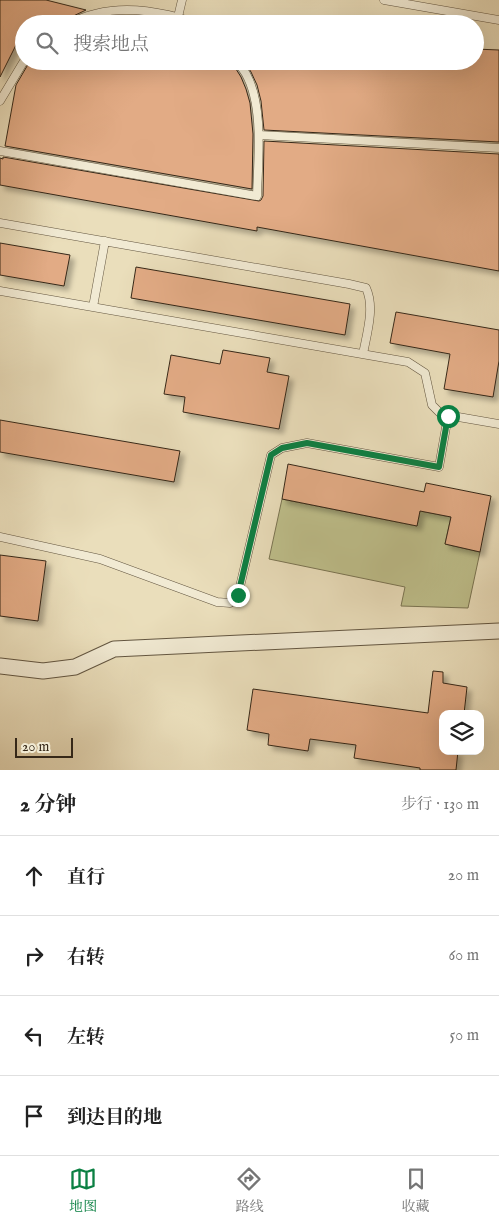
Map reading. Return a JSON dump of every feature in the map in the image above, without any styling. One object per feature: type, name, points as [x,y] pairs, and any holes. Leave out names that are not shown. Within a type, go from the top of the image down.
[{"type":"street","points":[[0,666],[43,671],[75,667],[114,649],[499,631]]},
{"type":"lane","points":[[117,0],[120,10]]},
{"type":"lane","points":[[179,15],[182,0]]},
{"type":"lane","points":[[384,0],[470,15]]},
{"type":"lane","points":[[90,15],[104,11],[130,9],[166,15]]},
{"type":"lane","points":[[484,17],[499,20]]},
{"type":"lane","points":[[0,101],[2,92],[18,70]]},
{"type":"lane","points":[[0,151],[257,196],[259,135],[254,96],[243,70]]},
{"type":"lane","points":[[259,135],[499,148]]},
{"type":"lane","points":[[0,223],[366,288],[370,296],[371,306],[363,354]]},
{"type":"lane","points":[[93,307],[104,241]]},
{"type":"lane","points":[[0,291],[408,362],[425,373],[432,405],[441,414],[499,424]]},
{"type":"lane","points":[[0,537],[100,559],[217,602],[230,603],[238,595],[271,455],[282,448],[307,443],[439,467],[448,416]]},
{"type":"green space","points":[[282,499],[417,526],[420,511],[451,517],[445,544],[480,552],[468,608],[401,606],[405,587],[269,559]]},
{"type":"building","points":[[0,0],[46,0],[86,10],[75,15],[15,15],[15,47],[0,77]]},
{"type":"building","points":[[484,49],[499,50],[499,142],[264,130],[261,101],[250,70],[484,70]]},
{"type":"building","points":[[25,70],[237,70],[246,89],[250,103],[253,134],[252,189],[5,146],[16,85]]},
{"type":"building","points":[[264,141],[499,154],[499,271],[257,227],[257,231],[0,185],[0,158],[3,159],[3,157],[259,201],[263,196]]},
{"type":"building","points":[[0,243],[70,255],[64,286],[0,275]]},
{"type":"building","points":[[136,267],[350,304],[345,335],[131,298]]},
{"type":"building","points":[[396,312],[499,330],[499,361],[493,397],[444,389],[450,354],[390,343]]},
{"type":"building","points":[[223,350],[270,358],[267,372],[289,376],[279,429],[183,412],[185,397],[164,394],[171,355],[220,364]]},
{"type":"building","points":[[0,420],[180,451],[174,482],[0,452]]},
{"type":"building","points":[[288,464],[424,492],[426,483],[491,496],[480,552],[445,544],[451,517],[420,511],[417,526],[282,499]]},
{"type":"building","points":[[0,555],[46,561],[38,621],[0,616]]},
{"type":"building","points":[[433,671],[443,672],[443,683],[467,687],[464,710],[439,710],[439,755],[458,755],[456,770],[420,770],[420,768],[354,758],[356,745],[310,739],[308,751],[268,745],[269,734],[247,730],[253,689],[428,713]]},
{"type":"route","points":[[238,595],[271,455],[282,448],[307,443],[439,467],[448,416]]}]
